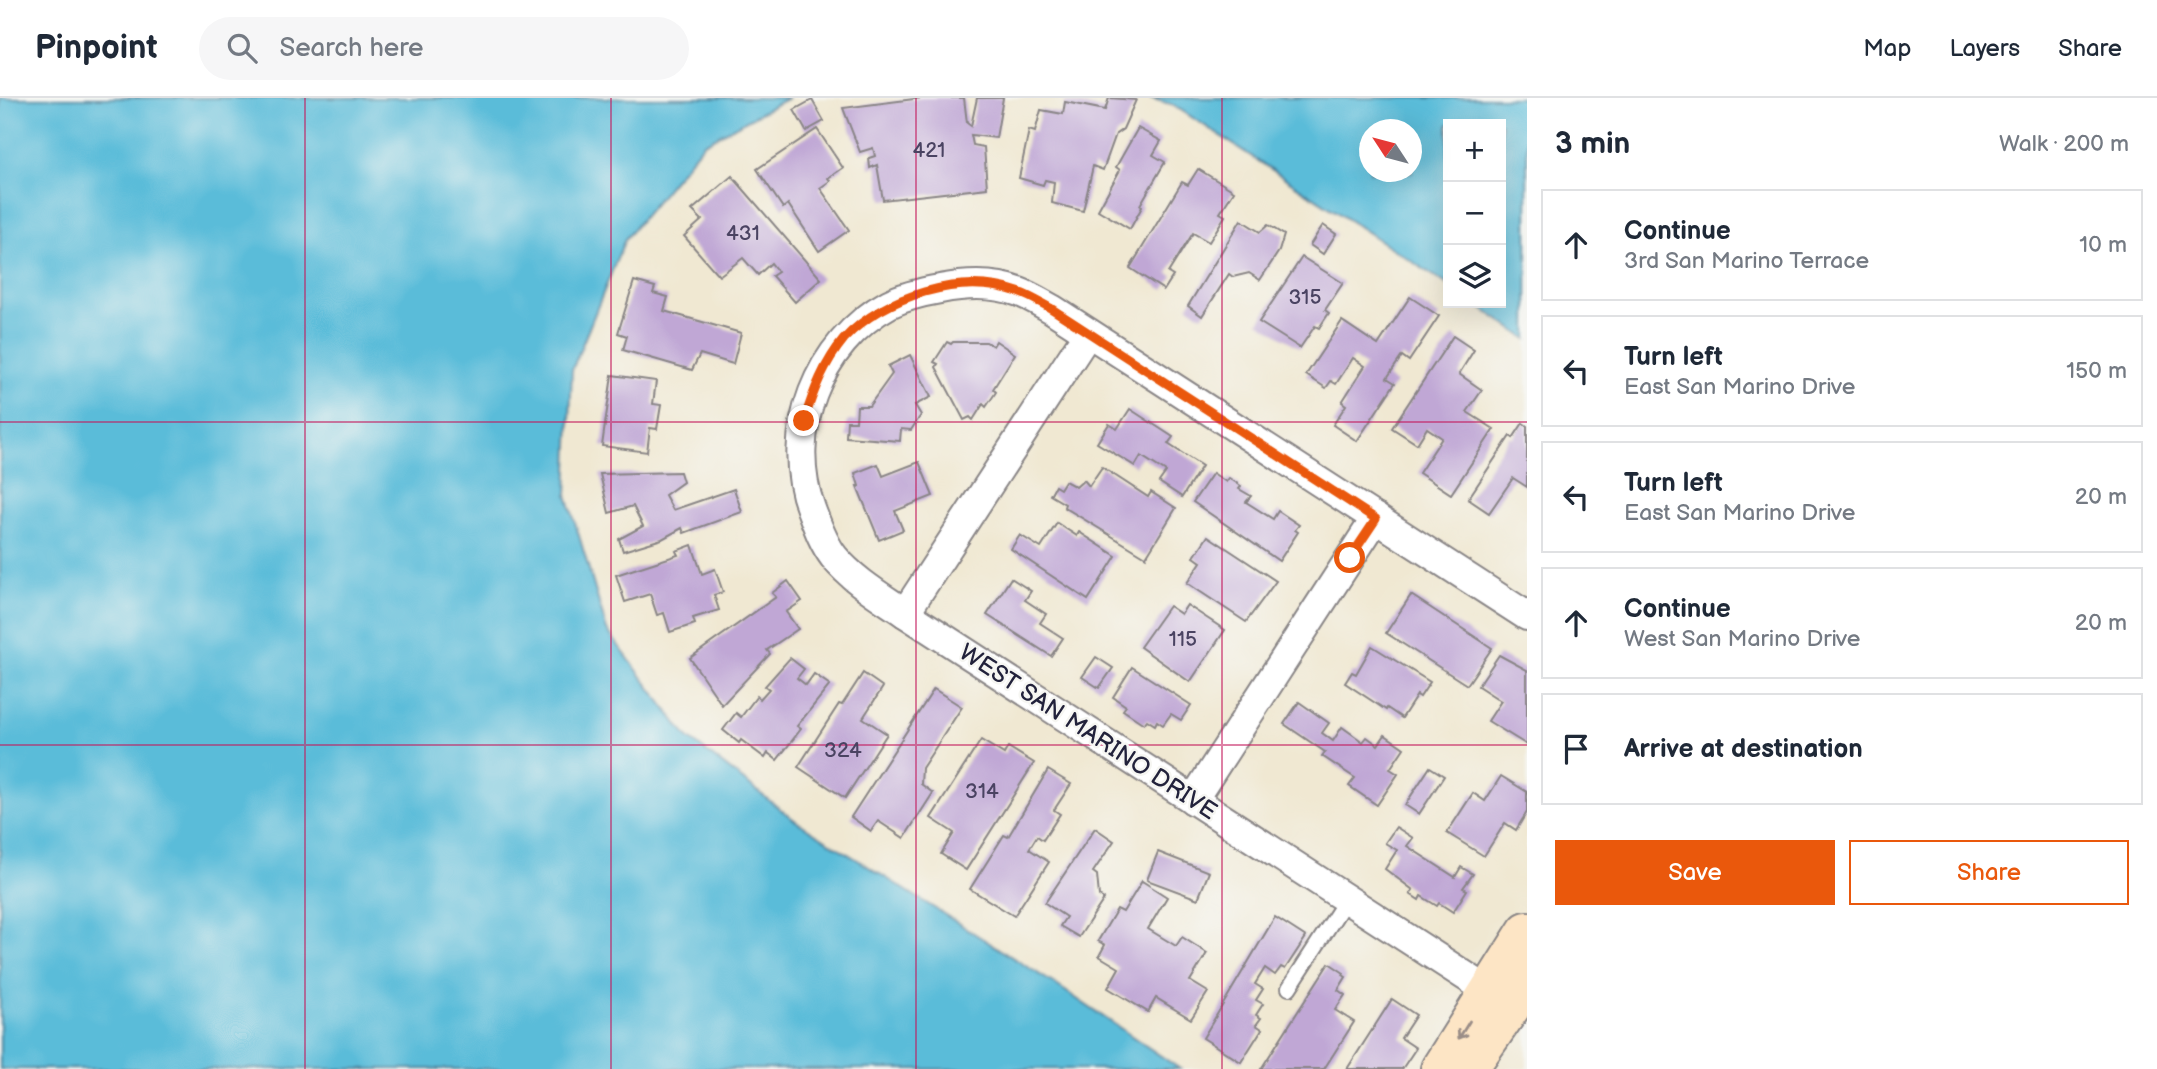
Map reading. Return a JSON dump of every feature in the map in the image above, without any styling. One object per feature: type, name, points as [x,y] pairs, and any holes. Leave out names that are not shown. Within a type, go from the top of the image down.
[{"type":"main road","points":[[1468,1069],[1514,999],[1527,931]]},
{"type":"main road","points":[[1440,1069],[1514,999]]},
{"type":"street","name":"WEST SAN MARINO DRIVE","points":[[1514,999],[1346,900],[857,579],[839,562],[824,541],[809,503],[802,465],[804,421],[818,380],[832,356],[856,328],[890,304],[951,287],[987,286],[1018,292],[1052,309],[1527,616]]},
{"type":"street","points":[[905,613],[1088,333]]},
{"type":"street","points":[[1193,800],[1376,519]]},
{"type":"lane","points":[[1289,988],[1346,900]]},
{"type":"water","points":[[0,98],[788,98],[704,143],[625,239],[572,370],[567,495],[607,630],[687,737],[796,821],[1061,988],[1180,1069],[0,1069]]},
{"type":"water","points":[[1150,98],[1527,98],[1527,339],[1481,308],[1506,308],[1506,119],[1443,119],[1443,282],[1173,105]]},
{"type":"building","points":[[922,98],[964,98],[967,123],[971,126],[977,98],[1003,98],[996,138],[971,135],[973,145],[984,147],[987,188],[883,200],[877,165],[870,168],[869,158],[875,156],[873,148],[860,152],[843,108]]},
{"type":"building","points":[[1109,98],[1136,100],[1123,129],[1116,134],[1103,170],[1093,166],[1083,211],[1052,203],[1054,182],[1045,180],[1043,185],[1019,178],[1029,130],[1035,132],[1041,110],[1063,114],[1065,102],[1105,110]]},
{"type":"building","points":[[812,100],[824,121],[806,131],[794,110]]},
{"type":"building","points":[[1138,128],[1161,141],[1153,155],[1165,162],[1140,205],[1142,207],[1130,229],[1098,210],[1120,170],[1116,167]]},
{"type":"building","points":[[817,129],[843,168],[828,178],[830,181],[820,188],[849,230],[819,251],[788,204],[783,208],[757,169]]},
{"type":"building","points":[[1198,169],[1234,191],[1220,213],[1225,216],[1209,242],[1193,233],[1168,273],[1173,276],[1164,290],[1130,268],[1182,182],[1188,185]]},
{"type":"building","points":[[732,176],[821,279],[795,302],[772,276],[778,272],[771,263],[758,275],[743,258],[719,276],[684,236],[702,220],[692,210]]},
{"type":"building","points":[[1241,220],[1260,232],[1268,225],[1284,235],[1279,251],[1260,280],[1249,273],[1233,277],[1229,274],[1202,316],[1188,306]]},
{"type":"building","points":[[1323,225],[1336,234],[1323,254],[1310,245]]},
{"type":"building","points":[[1302,257],[1343,283],[1325,310],[1329,313],[1319,328],[1315,326],[1300,348],[1259,322]]},
{"type":"building","points":[[634,281],[655,287],[653,293],[668,297],[664,311],[741,333],[733,364],[700,354],[692,370],[623,350],[627,336],[618,333]]},
{"type":"building","points":[[1410,297],[1439,316],[1409,361],[1402,356],[1387,378],[1395,383],[1357,441],[1333,425],[1346,405],[1342,402],[1365,366],[1353,358],[1336,384],[1331,381],[1326,388],[1306,375],[1342,321],[1378,345]]},
{"type":"building","points":[[1453,336],[1474,350],[1459,374],[1482,390],[1467,412],[1494,429],[1451,494],[1419,473],[1442,438],[1427,428],[1417,444],[1392,428]]},
{"type":"building","points":[[996,341],[1015,354],[993,389],[996,392],[986,407],[983,404],[973,420],[970,417],[964,420],[936,367],[938,364],[934,362],[947,342],[986,342],[993,346]]},
{"type":"building","points":[[910,355],[931,397],[915,405],[921,415],[911,430],[901,429],[900,441],[846,437],[847,421],[856,421],[857,406],[869,406],[892,374],[888,366]]},
{"type":"building","points":[[612,375],[656,381],[653,404],[661,405],[657,429],[650,428],[647,452],[602,446]]},
{"type":"building","points":[[1130,409],[1173,437],[1168,444],[1202,466],[1182,497],[1159,482],[1166,472],[1141,456],[1135,466],[1097,443],[1109,424],[1117,429]]},
{"type":"building","points":[[1523,423],[1527,426],[1527,487],[1513,478],[1489,513],[1468,499],[1510,436],[1513,438]]},
{"type":"building","points":[[919,462],[933,496],[895,511],[903,530],[879,540],[857,486],[855,473],[878,464],[883,476]]},
{"type":"building","points":[[1102,467],[1148,497],[1151,492],[1176,508],[1146,557],[1064,507],[1065,504],[1050,495],[1055,486],[1060,489],[1065,481],[1076,487],[1084,480],[1089,486]]},
{"type":"building","points":[[680,472],[683,482],[665,495],[673,510],[734,489],[742,512],[684,533],[682,528],[662,539],[623,551],[619,539],[643,526],[633,506],[609,513],[600,474]]},
{"type":"building","points":[[1213,473],[1226,482],[1229,478],[1241,486],[1239,489],[1251,496],[1246,502],[1273,519],[1278,511],[1299,525],[1295,530],[1298,532],[1279,561],[1193,502]]},
{"type":"building","points":[[1057,523],[1077,536],[1079,532],[1116,556],[1088,600],[1011,549],[1020,535],[1041,548]]},
{"type":"building","points":[[1208,536],[1276,581],[1246,622],[1187,583],[1201,562],[1194,557]]},
{"type":"building","points":[[692,545],[702,574],[715,569],[723,592],[714,595],[719,610],[693,618],[695,624],[670,632],[664,613],[657,615],[650,594],[625,602],[616,575],[678,555],[676,551]]},
{"type":"building","points":[[1011,578],[1031,591],[1025,600],[1046,614],[1040,623],[1063,638],[1051,656],[987,615]]},
{"type":"building","points":[[788,581],[802,601],[786,612],[798,629],[767,650],[770,654],[722,705],[690,658],[776,597],[772,593]]},
{"type":"building","points":[[1411,595],[1492,648],[1467,685],[1386,633]]},
{"type":"building","points":[[1187,605],[1225,630],[1190,682],[1140,647],[1169,606],[1181,614]]},
{"type":"building","points":[[1372,646],[1430,682],[1420,697],[1417,695],[1402,718],[1345,683],[1352,672],[1356,674]]},
{"type":"building","points":[[1499,655],[1527,670],[1527,745],[1488,721],[1501,701],[1478,686]]},
{"type":"building","points":[[1096,657],[1113,668],[1099,688],[1082,677]]},
{"type":"building","points":[[790,658],[804,669],[797,678],[806,685],[814,674],[830,685],[797,726],[801,729],[777,760],[768,753],[765,758],[723,730],[736,713],[741,717],[757,696],[760,699],[769,689],[765,686]]},
{"type":"building","points":[[1132,667],[1191,705],[1181,720],[1171,714],[1163,725],[1157,721],[1155,725],[1147,720],[1144,724],[1123,710],[1126,706],[1113,697]]},
{"type":"building","points":[[863,673],[883,687],[863,718],[887,734],[845,798],[798,767],[839,704],[842,705]]},
{"type":"building","points":[[934,689],[962,707],[922,768],[921,784],[933,793],[904,838],[878,821],[871,831],[851,817]]},
{"type":"building","points":[[1299,702],[1329,723],[1322,733],[1333,741],[1342,727],[1363,742],[1367,737],[1378,745],[1385,735],[1404,748],[1390,769],[1398,774],[1377,805],[1349,786],[1355,778],[1322,756],[1325,752],[1284,724]]},
{"type":"building","points":[[981,740],[1004,754],[1008,747],[1034,763],[966,870],[941,854],[954,833],[931,818]]},
{"type":"building","points":[[1430,767],[1444,776],[1419,814],[1405,805]]},
{"type":"building","points":[[1048,770],[1071,784],[1054,810],[1060,814],[1043,840],[1037,836],[1029,849],[1049,862],[1014,916],[970,889],[1004,835],[1008,837]]},
{"type":"building","points":[[1501,776],[1527,792],[1527,812],[1516,830],[1505,823],[1484,856],[1447,833],[1473,793],[1485,801]]},
{"type":"building","points":[[1396,827],[1413,838],[1407,846],[1455,877],[1461,867],[1473,874],[1463,888],[1467,890],[1453,912],[1421,896],[1419,900],[1410,894],[1413,890],[1385,869],[1397,850],[1385,843]]},
{"type":"building","points":[[1095,828],[1114,841],[1093,872],[1097,875],[1099,896],[1104,899],[1079,937],[1060,926],[1066,917],[1045,903]]},
{"type":"building","points":[[1158,852],[1209,872],[1198,899],[1147,880]]},
{"type":"building","points":[[1142,881],[1167,897],[1148,929],[1176,946],[1182,937],[1207,953],[1190,981],[1208,992],[1191,1019],[1156,998],[1148,1012],[1108,988],[1119,968],[1099,956],[1105,945],[1098,941],[1117,909],[1123,912]]},
{"type":"building","points":[[1275,917],[1306,937],[1285,969],[1281,967],[1275,975],[1265,968],[1255,984],[1263,989],[1256,1000],[1263,1004],[1256,1015],[1261,1018],[1256,1025],[1262,1029],[1241,1062],[1203,1038]]},
{"type":"building","points":[[1329,963],[1346,977],[1338,990],[1345,995],[1335,1010],[1354,1022],[1324,1069],[1261,1069]]},
{"type":"building","points":[[1392,999],[1416,1015],[1401,1038],[1416,1048],[1402,1069],[1347,1069]]},
{"type":"route","points":[[804,421],[818,380],[832,356],[842,341],[874,314],[890,304],[928,291],[970,286],[1004,288],[1052,309],[1376,519],[1350,558]]}]
